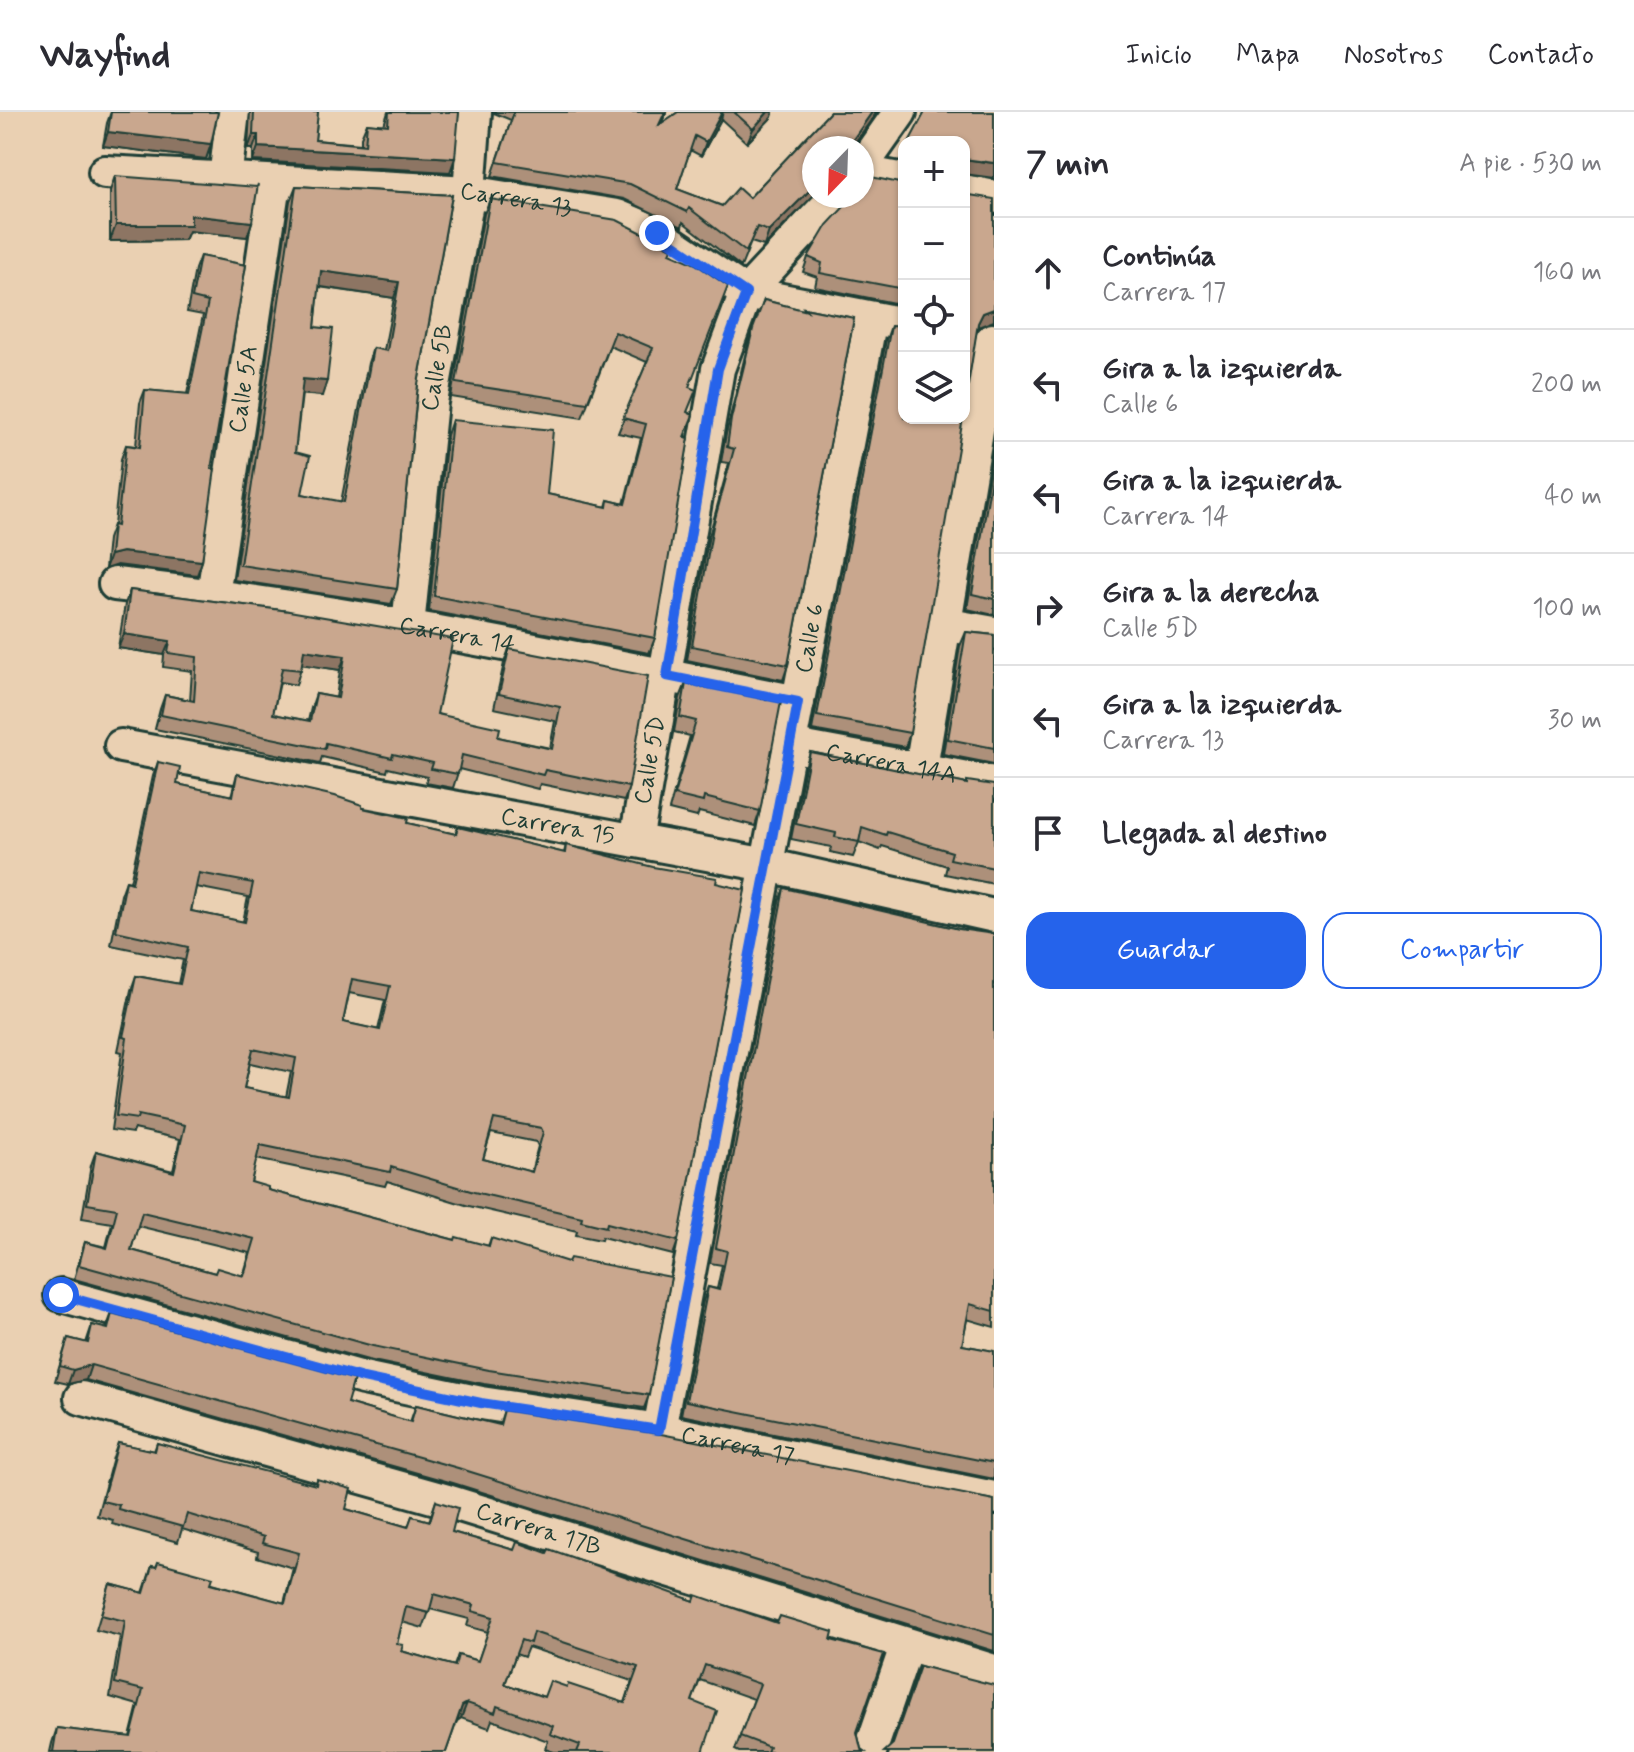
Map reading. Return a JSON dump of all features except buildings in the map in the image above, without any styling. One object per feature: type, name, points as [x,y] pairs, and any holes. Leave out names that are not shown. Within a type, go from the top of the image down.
[{"type":"street","points":[[225,179],[233,112]]},
{"type":"street","name":"Calle 5B","points":[[408,626],[431,402],[469,192],[475,112]]},
{"type":"street","points":[[874,149],[900,112]]},
{"type":"street","name":"Carrera 13","points":[[105,172],[469,192],[617,216],[657,233],[746,293],[898,323]]},
{"type":"street","points":[[874,174],[898,179]]},
{"type":"street","name":"Calle 5A","points":[[213,595],[274,183]]},
{"type":"street","points":[[970,192],[994,197]]},
{"type":"street","name":"Calle 5D","points":[[636,841],[718,369],[746,293],[825,208]]},
{"type":"street","name":"Calle 6","points":[[659,1430],[871,318]]},
{"type":"street","points":[[921,768],[943,624],[980,498],[983,338]]},
{"type":"street","name":"Carrera 14","points":[[115,584],[213,595],[408,626],[798,702]]},
{"type":"street","points":[[943,624],[994,633]]},
{"type":"street","name":"Carrera 14A","points":[[789,745],[994,783]]},
{"type":"street","name":"Carrera 15","points":[[121,746],[767,865],[994,916]]},
{"type":"street","name":"Carrera 17","points":[[61,1295],[363,1378],[481,1403],[659,1430],[994,1498]]},
{"type":"street","name":"Carrera 17B","points":[[81,1398],[447,1501],[906,1647],[994,1671]]},
{"type":"street","points":[[870,1752],[906,1647]]},
{"type":"route","points":[[61,1295],[363,1378],[481,1403],[659,1430],[798,702],[667,676],[718,369],[746,293],[657,233]]}]
